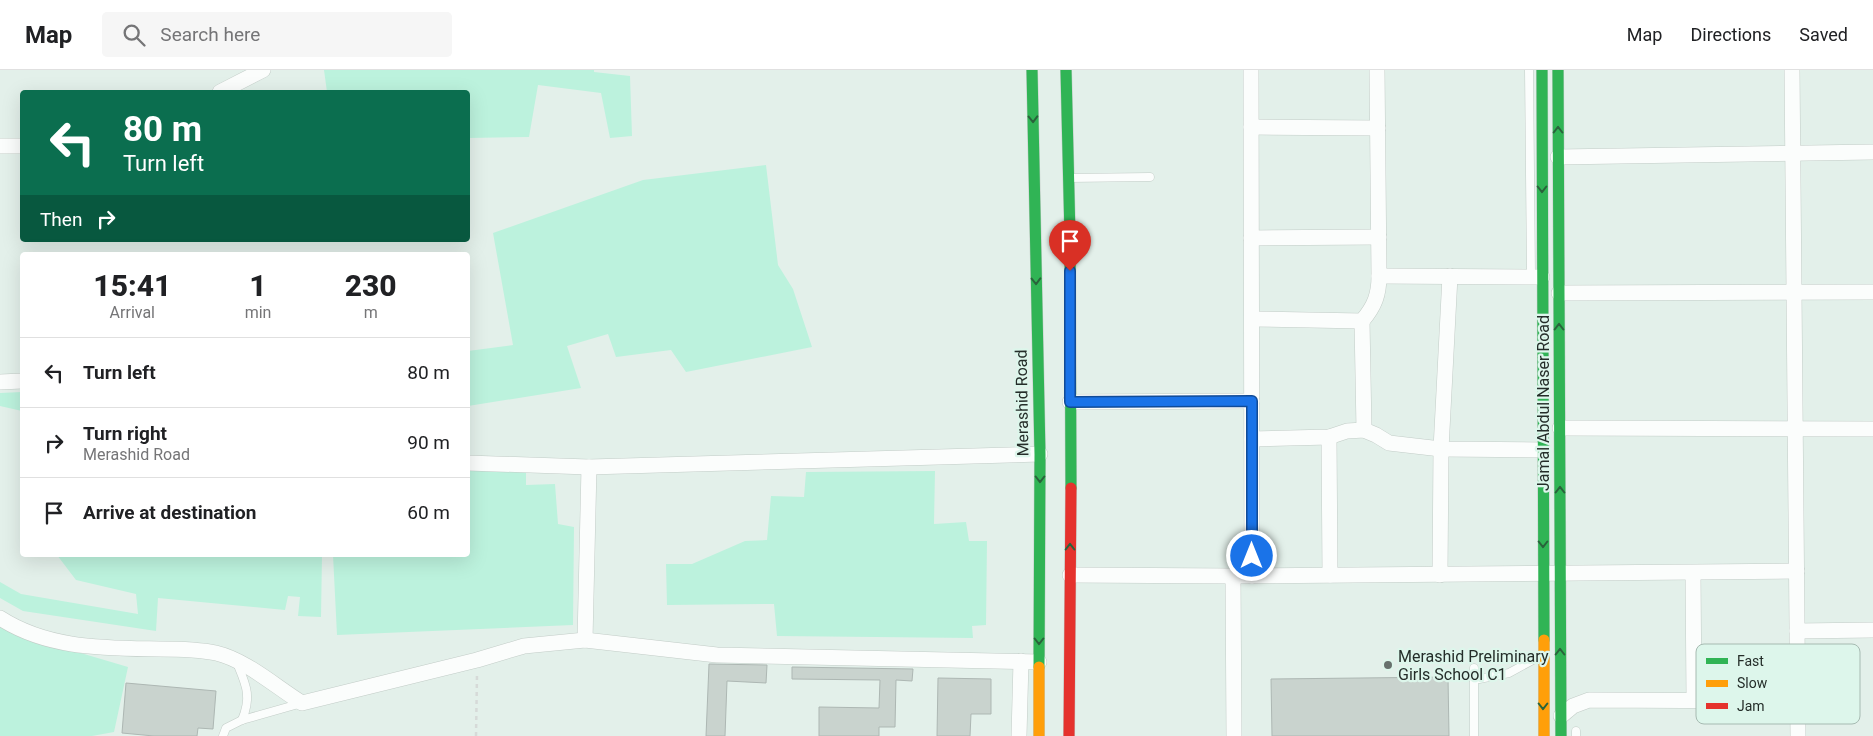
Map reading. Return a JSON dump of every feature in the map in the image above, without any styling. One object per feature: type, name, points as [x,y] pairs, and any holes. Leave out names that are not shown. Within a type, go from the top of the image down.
[{"type":"street","points":[[224,90],[263,70]]},
{"type":"street","name":"Merashid Road","points":[[1032,70],[1040,454],[1039,736]]},
{"type":"street","points":[[1066,70],[1069,178],[1069,736]]},
{"type":"street","points":[[1251,70],[1252,576]]},
{"type":"street","points":[[1364,430],[1362,320],[1375,303],[1379,290],[1377,70]]},
{"type":"street","name":"Jamal Abdul Naser Road","points":[[1542,70],[1537,277],[1543,450],[1544,736]]},
{"type":"street","name":"Jamal Abdul Naser Road","points":[[1558,70],[1561,736]]},
{"type":"street","points":[[1792,70],[1797,644]]},
{"type":"street","points":[[1251,127],[1378,128]]},
{"type":"street","points":[[0,146],[20,146]]},
{"type":"street","points":[[1558,157],[1873,152]]},
{"type":"street","points":[[1251,238],[1379,237]]},
{"type":"street","points":[[1379,276],[1537,277]]},
{"type":"street","points":[[1440,575],[1441,449],[1450,276]]},
{"type":"street","points":[[1559,293],[1873,292]]},
{"type":"street","points":[[1252,319],[1362,320]]},
{"type":"street","points":[[0,382],[20,381]]},
{"type":"street","points":[[1070,402],[1252,401]]},
{"type":"street","points":[[1560,428],[1873,429]]},
{"type":"street","points":[[1252,439],[1329,437],[1347,431],[1364,430],[1389,443],[1441,449],[1543,450]]},
{"type":"street","points":[[1329,437],[1330,576]]},
{"type":"street","points":[[470,463],[589,467],[1040,454]]},
{"type":"street","points":[[585,640],[589,467]]},
{"type":"street","points":[[1070,575],[1330,576],[1797,571]]},
{"type":"street","points":[[1561,716],[1573,706],[1589,700],[1694,700],[1693,572]]},
{"type":"street","points":[[1233,576],[1234,736]]},
{"type":"street","points":[[0,618],[33,634],[65,643],[95,647],[191,650],[217,654],[236,661],[302,703],[477,660],[524,646],[585,640],[717,655],[1039,662]]},
{"type":"street","points":[[1797,631],[1873,630]]},
{"type":"street","points":[[1018,736],[1021,661]]},
{"type":"street","points":[[1560,683],[1565,689],[1589,700]]},
{"type":"lane","points":[[1530,70],[1537,277]]},
{"type":"lane","points":[[1069,178],[1150,177]]},
{"type":"lane","points":[[1474,680],[1509,673],[1532,662],[1543,654]]},
{"type":"lane","points":[[236,661],[247,688],[248,697],[242,720]]},
{"type":"lane","points":[[1474,668],[1474,736]]},
{"type":"lane","points":[[223,736],[226,728],[242,720],[302,703]]},
{"type":"path","points":[[476,736],[477,660]]},
{"type":"green space","points":[[324,70],[594,70],[594,72],[630,76],[632,136],[610,138],[601,93],[538,85],[529,137],[470,138],[470,90],[327,90]]},
{"type":"green space","points":[[766,165],[778,265],[793,289],[812,347],[686,372],[671,350],[616,357],[608,334],[567,346],[581,388],[470,406],[470,351],[513,345],[493,233],[643,180]]},
{"type":"green space","points":[[20,392],[20,411],[0,406],[0,393]]},
{"type":"green space","points":[[470,469],[526,469],[526,485],[555,484],[558,524],[574,527],[573,625],[337,635],[333,557],[470,557]]},
{"type":"green space","points":[[935,471],[934,524],[966,522],[969,541],[987,541],[986,625],[972,626],[973,638],[777,636],[774,604],[667,605],[666,564],[692,564],[745,541],[767,540],[771,496],[804,497],[806,472]]},
{"type":"green space","points":[[59,557],[322,557],[321,617],[298,616],[300,597],[288,596],[285,610],[158,598],[156,631],[23,611],[0,598],[0,582],[21,594],[138,614],[136,594],[76,580]]},
{"type":"green space","points":[[0,625],[30,638],[128,667],[114,732],[92,736],[0,736]]},
{"type":"building","points":[[709,664],[767,665],[766,683],[727,681],[725,736],[706,736]]},
{"type":"building","points":[[792,667],[913,669],[912,681],[896,680],[895,727],[879,727],[879,736],[819,736],[819,707],[879,708],[880,680],[792,679]]},
{"type":"building","points":[[1448,677],[1449,736],[1272,736],[1271,679]]},
{"type":"building","points":[[938,678],[991,679],[991,714],[971,714],[970,736],[937,736]]},
{"type":"building","points":[[126,683],[216,691],[213,729],[198,728],[197,736],[154,736],[122,733]]},
{"type":"traffic: fast","points":[[1032,70],[1040,454],[1039,667]]},
{"type":"traffic: fast","points":[[1066,70],[1070,236],[1071,488]]},
{"type":"traffic: fast","points":[[1542,70],[1544,640]]},
{"type":"traffic: fast","points":[[1558,70],[1561,736]]},
{"type":"traffic: slow","points":[[1544,640],[1544,736]]},
{"type":"traffic: slow","points":[[1039,667],[1039,736]]},
{"type":"traffic: jam","points":[[1069,736],[1071,488]]},
{"type":"place","name":"Merashid Preliminary Girls School C1","points":[[1388,665]]},
{"type":"route","points":[[1070,271],[1070,402],[1252,401],[1252,556]]}]
